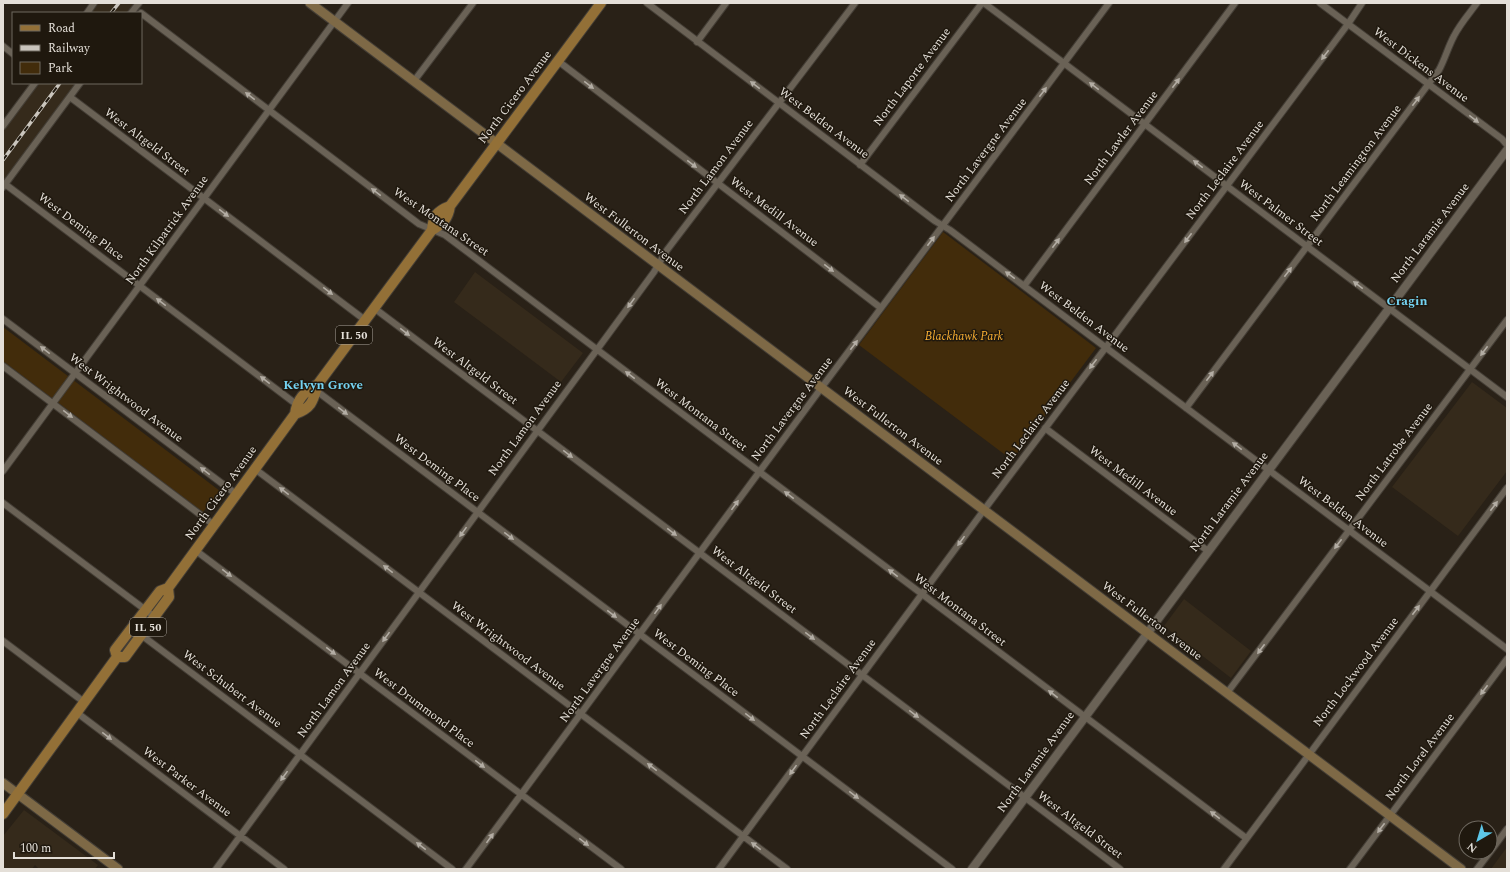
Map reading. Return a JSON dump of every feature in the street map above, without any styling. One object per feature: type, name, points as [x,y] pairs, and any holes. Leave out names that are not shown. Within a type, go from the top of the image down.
[{"type":"main road","name":"West Fullerton Avenue","points":[[310,3],[1462,869]]},
{"type":"main road","name":"North Cicero Avenue","points":[[296,404],[315,387],[432,230],[432,220],[440,209],[450,206],[601,3]]},
{"type":"main road","name":"North Cicero Avenue","points":[[3,814],[116,657],[115,650],[160,591],[168,588],[295,414],[306,410],[314,399],[315,387]]},
{"type":"main road","points":[[295,414],[296,404]]},
{"type":"main road","name":"North Cicero Avenue","points":[[116,657],[125,657],[169,597],[168,588]]},
{"type":"main road","points":[[3,783],[118,869]]},
{"type":"street","points":[[87,12],[94,3]]},
{"type":"street","name":"North Kilpatrick Avenue","points":[[3,471],[348,3]]},
{"type":"street","points":[[414,81],[473,3]]},
{"type":"street","name":"West Belden Avenue","points":[[647,3],[860,165],[1106,347],[1507,649]]},
{"type":"street","points":[[697,42],[726,3]]},
{"type":"street","name":"North Lamon Avenue","points":[[216,869],[537,431],[667,250],[855,3]]},
{"type":"street","name":"West Palmer Street","points":[[983,3],[1507,397]]},
{"type":"street","name":"North Laporte Avenue","points":[[860,165],[983,3]]},
{"type":"street","name":"North Lavergne Avenue","points":[[466,869],[822,387],[1109,3]]},
{"type":"street","name":"North Lawler Avenue","points":[[1024,286],[1235,3]]},
{"type":"street","name":"West Dickens Avenue","points":[[1320,3],[1502,139],[1507,145]]},
{"type":"street","name":"North Leclaire Avenue","points":[[719,869],[984,510],[1348,24],[1362,3]]},
{"type":"street","name":"North Leamington Avenue","points":[[1186,408],[1428,84],[1445,60],[1453,37],[1477,3]]},
{"type":"street","name":"West Montana Street","points":[[142,14],[419,224],[444,235],[1246,838]]},
{"type":"street","points":[[3,46],[12,53]]},
{"type":"street","name":"West Medill Avenue","points":[[558,61],[881,308]]},
{"type":"street","points":[[3,126],[34,84]]},
{"type":"street","points":[[4,186],[79,84]]},
{"type":"street","name":"West Altgeld Street","points":[[70,97],[365,320]]},
{"type":"street","name":"North Laramie Avenue","points":[[972,869],[1268,469],[1507,150]]},
{"type":"street","name":"West Deming Place","points":[[4,186],[140,286],[296,404]]},
{"type":"street","name":"West Altgeld Street","points":[[374,308],[1120,869]]},
{"type":"street","name":"West Wrightwood Avenue","points":[[3,319],[236,494]]},
{"type":"street","name":"North Latrobe Avenue","points":[[1228,693],[1507,320]]},
{"type":"street","points":[[3,366],[214,525]]},
{"type":"street","name":"West Deming Place","points":[[315,387],[477,512],[952,869]]},
{"type":"street","name":"West Medill Avenue","points":[[1046,428],[1208,551]]},
{"type":"street","name":"West Wrightwood Avenue","points":[[255,469],[787,869]]},
{"type":"street","name":"North Lockwood Avenue","points":[[1224,869],[1507,488]]},
{"type":"street","points":[[3,503],[155,617]]},
{"type":"street","name":"West Drummond Place","points":[[196,550],[621,869]]},
{"type":"street","name":"West Schubert Avenue","points":[[132,628],[452,869]]},
{"type":"street","points":[[3,641],[84,702]]},
{"type":"street","name":"North Lorel Avenue","points":[[1350,869],[1507,659]]},
{"type":"street","name":"West Parker Avenue","points":[[76,712],[284,869]]},
{"type":"street","points":[[1498,841],[1507,829]]},
{"type":"street","points":[[1477,869],[1484,860]]},
{"type":"shaded area","points":[[98,3],[136,3],[129,12],[91,12]]},
{"type":"shaded area","points":[[37,84],[76,84],[3,182],[3,131]]},
{"type":"shaded area","points":[[475,272],[583,353],[561,382],[454,302]]},
{"type":"shaded area","points":[[1472,382],[1507,408],[1507,471],[1458,536],[1392,487]]},
{"type":"shaded area","points":[[1184,599],[1251,651],[1231,678],[1164,626]]},
{"type":"shaded area","points":[[24,810],[98,865],[95,869],[39,869],[35,865],[32,869],[3,869],[3,836]]},
{"type":"shaded area","points":[[1507,847],[1507,869],[1491,869]]},
{"type":"green space","name":"Blackhawk Park","points":[[943,232],[1096,348],[1012,460],[859,345]]},
{"type":"green space","points":[[3,327],[220,491],[203,512],[3,361]]},
{"type":"railway","points":[[112,12],[119,3]]},
{"type":"railway","points":[[3,160],[59,84]]},
{"type":"district","name":"Cragin","points":[[1407,301]]},
{"type":"district","name":"Kelvyn Grove","points":[[323,385]]}]
